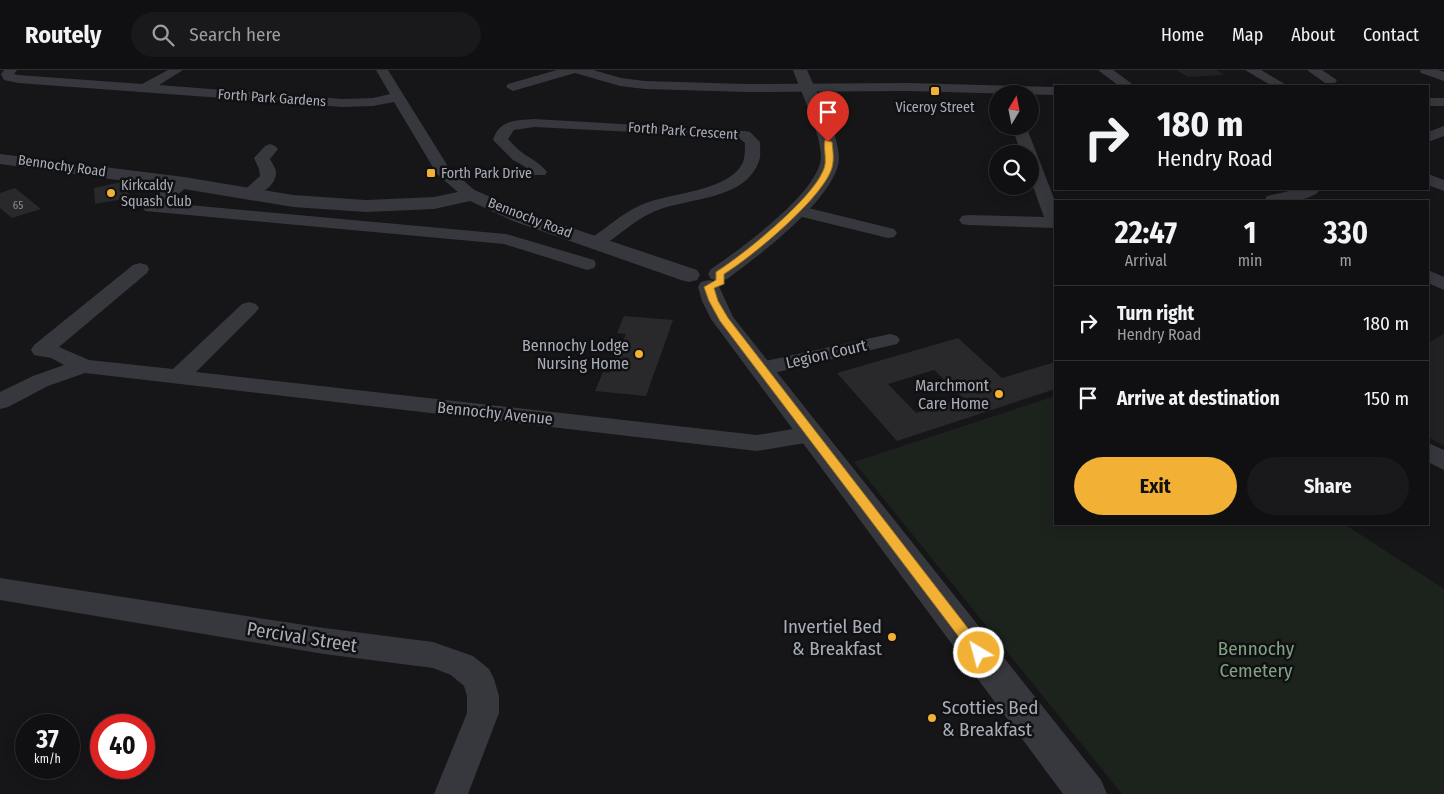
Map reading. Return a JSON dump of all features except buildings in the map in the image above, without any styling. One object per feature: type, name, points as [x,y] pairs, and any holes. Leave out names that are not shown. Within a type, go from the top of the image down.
[{"type":"street","points":[[145,88],[177,70]]},
{"type":"street","points":[[382,70],[443,171],[472,195]]},
{"type":"street","points":[[513,87],[571,70]]},
{"type":"street","points":[[579,70],[620,82],[644,85],[989,90]]},
{"type":"street","points":[[800,70],[828,142],[830,163],[819,183],[796,210],[740,260],[706,279],[713,301],[723,319],[1087,794]]},
{"type":"street","points":[[1104,70],[1126,85]]},
{"type":"street","points":[[1251,70],[1279,85]]},
{"type":"street","points":[[1313,70],[1330,80]]},
{"type":"street","points":[[1426,70],[1444,77]]},
{"type":"street","name":"Forth Park Gardens","points":[[6,73],[9,77],[18,78],[343,103],[373,102],[398,97]]},
{"type":"street","points":[[965,75],[977,88]]},
{"type":"street","points":[[1039,91],[1054,91]]},
{"type":"street","name":"Forth Park Crescent","points":[[539,172],[530,163],[518,157],[500,140],[506,129],[511,125],[534,123],[698,130],[745,135],[753,142],[754,154],[751,167],[742,177],[720,189],[665,202],[645,209],[597,242]]},
{"type":"street","points":[[1429,138],[1444,130]]},
{"type":"street","points":[[249,193],[261,185],[267,177],[268,173],[262,158],[270,149]]},
{"type":"street","name":"Bennochy Road","points":[[0,159],[184,183],[293,201],[366,206],[434,203],[472,195],[520,217],[706,279]]},
{"type":"street","points":[[1039,179],[1054,220]]},
{"type":"street","points":[[1429,179],[1444,186]]},
{"type":"street","name":"Bennochy Road","points":[[184,183],[151,207],[506,240],[587,264]]},
{"type":"street","points":[[1269,197],[1295,196],[1310,190]]},
{"type":"street","points":[[348,225],[366,206]]},
{"type":"street","points":[[796,210],[888,233]]},
{"type":"street","points":[[968,220],[1054,223]]},
{"type":"street","name":"Bennochy Avenue","points":[[140,269],[36,355],[57,353],[84,366],[757,442],[811,434]]},
{"type":"street","points":[[1429,276],[1444,284]]},
{"type":"street","points":[[178,377],[249,308]]},
{"type":"street","name":"Legion Court","points":[[761,369],[890,340]]},
{"type":"street","points":[[0,402],[26,386],[50,376],[84,366]]},
{"type":"street","points":[[1429,452],[1444,461]]},
{"type":"street","name":"Percival Street","points":[[0,589],[324,641],[433,655],[462,665],[478,679],[483,696],[483,713],[451,794]]},
{"type":"shaded area","points":[[1176,70],[1216,70],[1224,75],[1188,77]]},
{"type":"shaded area","points":[[1444,334],[1444,446],[1429,438],[1429,342]]},
{"type":"green space","name":"Bennochy Cemetery","points":[[1054,396],[1054,525],[1346,525],[1444,589],[1444,794],[1122,794],[854,462]]},
{"type":"place","name":"Viceroy Street","points":[[935,91]]},
{"type":"place","name":"Forth Park Drive","points":[[431,173]]},
{"type":"place","name":"Kirkcaldy Squash Club","points":[[111,193]]},
{"type":"place","name":"Bennochy Lodge Nursing Home","points":[[639,354]]},
{"type":"place","name":"Marchmont Care Home","points":[[999,394]]},
{"type":"place","name":"Invertiel Bed & Breakfast","points":[[892,637]]},
{"type":"place","name":"Scotties Bed & Breakfast","points":[[932,718]]},
{"type":"route","points":[[828,142],[830,163],[816,188],[796,210],[740,260],[719,274],[721,276],[720,282],[709,287],[713,301],[723,319],[979,653]]}]
